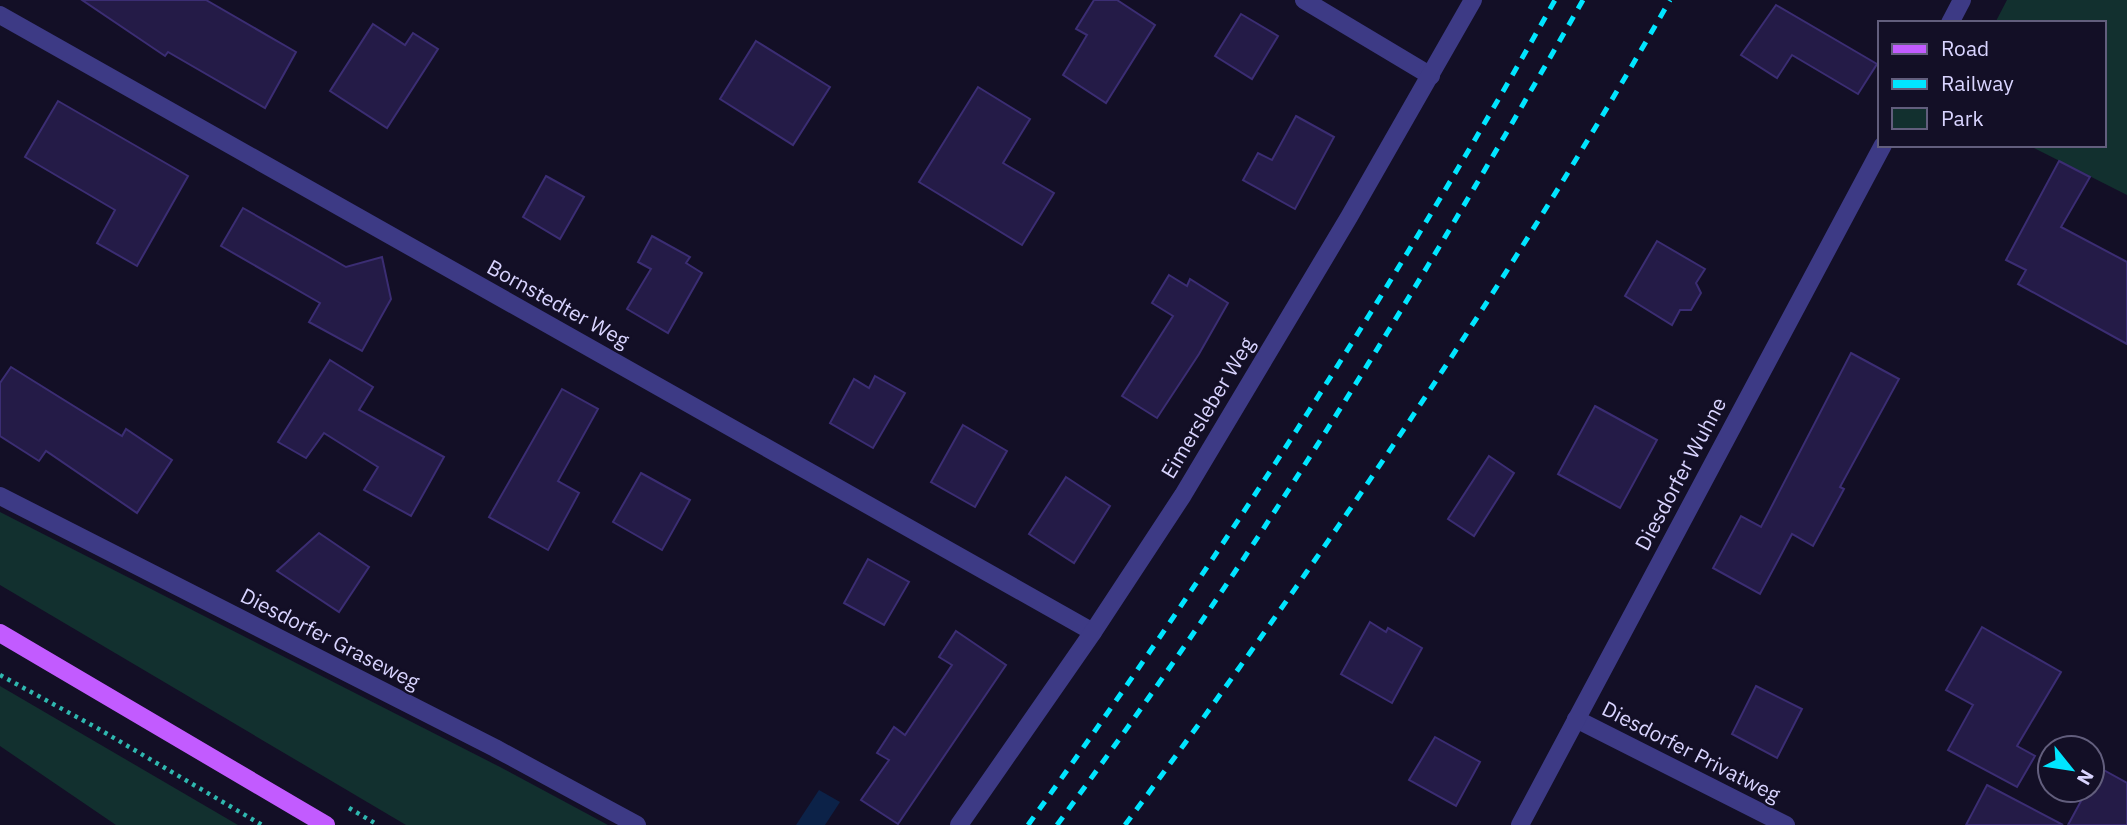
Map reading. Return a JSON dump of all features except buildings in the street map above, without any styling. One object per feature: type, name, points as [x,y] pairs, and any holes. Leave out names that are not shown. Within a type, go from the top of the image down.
[{"type":"main road","points":[[0,633],[326,825]]},
{"type":"street","points":[[1304,0],[1431,76]]},
{"type":"street","name":"Eimersleber Weg","points":[[959,825],[1093,632],[1183,495],[1431,76],[1473,0]]},
{"type":"street","points":[[1951,21],[1962,0]]},
{"type":"street","name":"Bornstedter Weg","points":[[0,15],[1093,632]]},
{"type":"street","name":"Diesdorfer Wuhne","points":[[1520,825],[1882,147]]},
{"type":"street","name":"Diesdorfer Graseweg","points":[[0,496],[495,748],[637,825]]},
{"type":"street","name":"Diesdorfer Privatweg","points":[[1576,719],[1786,825]]},
{"type":"path","points":[[0,676],[96,728],[262,825]]},
{"type":"green space","points":[[2007,0],[2127,0],[2127,195],[2032,147],[2106,147],[2106,21],[1996,21]]},
{"type":"green space","points":[[0,512],[500,767],[608,825],[406,825],[0,585]]},
{"type":"green space","points":[[0,686],[238,825],[116,825],[0,746]]},
{"type":"water","points":[[819,790],[840,802],[825,825],[796,825]]},
{"type":"railway","points":[[1028,825],[1168,624],[1303,420],[1432,212],[1555,0]]},
{"type":"railway","points":[[1057,825],[1186,644],[1291,486],[1440,245],[1583,0]]},
{"type":"railway","points":[[1125,825],[1270,625],[1410,421],[1543,213],[1670,0]]}]
